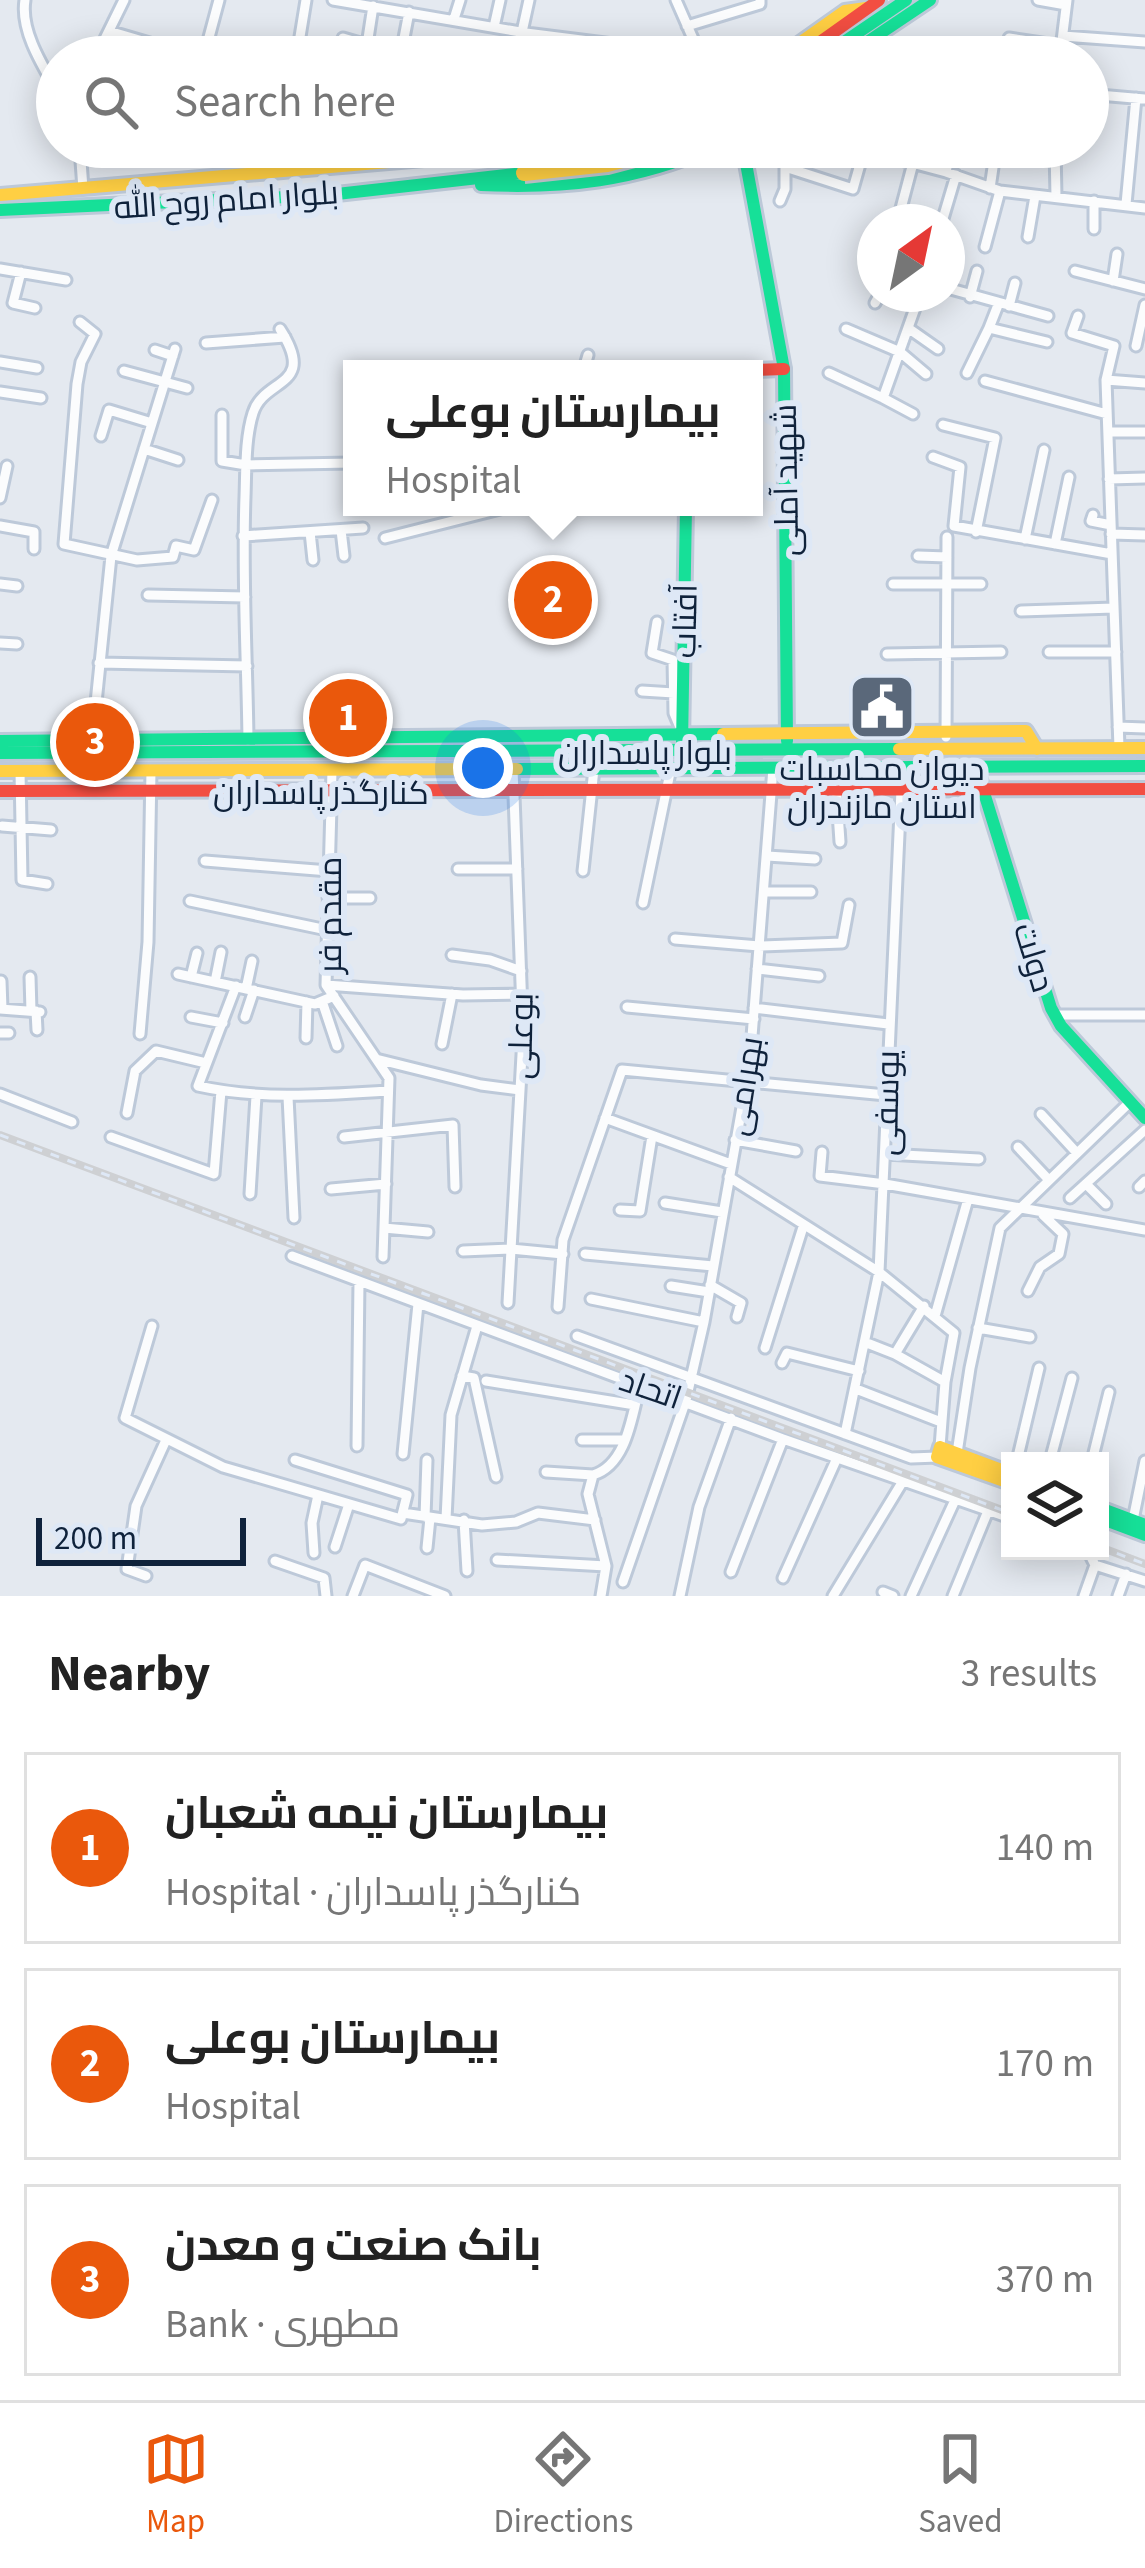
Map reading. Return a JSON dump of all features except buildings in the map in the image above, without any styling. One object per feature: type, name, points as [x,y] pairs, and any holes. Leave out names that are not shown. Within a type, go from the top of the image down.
[{"type":"main road","points":[[850,36],[906,0]]},
{"type":"main road","points":[[872,36],[930,0]]},
{"type":"main road","points":[[820,36],[873,4]]},
{"type":"main road","points":[[0,195],[313,168]]},
{"type":"main road","name":"بلوار امام روح الله","points":[[0,210],[200,204],[456,183],[568,168]]},
{"type":"main road","points":[[456,183],[554,190],[643,168]]},
{"type":"main road","name":"شهید آملی","points":[[744,168],[784,369],[787,742]]},
{"type":"main road","points":[[763,370],[784,369]]},
{"type":"main road","name":"آفتاب","points":[[682,743],[686,516]]},
{"type":"main road","name":"بلوار پاسداران","points":[[0,753],[92,746],[946,740],[994,740],[1037,749],[1145,748]]},
{"type":"main road","points":[[0,741],[92,746]]},
{"type":"main road","name":"بلوار پاسداران","points":[[0,771],[1145,766]]},
{"type":"main road","name":"دولت","points":[[976,767],[1055,1015],[1145,1118]]},
{"type":"main road","name":"کنارگذر پاسداران","points":[[0,791],[1145,789]]},
{"type":"main road","points":[[945,1453],[1001,1470]]},
{"type":"main road","points":[[945,1453],[1001,1479]]},
{"type":"main road","points":[[1109,1512],[1141,1527]]},
{"type":"main road","points":[[1109,1520],[1141,1527]]},
{"type":"street","points":[[26,0],[23,11],[36,51]]},
{"type":"street","points":[[109,36],[124,0]]},
{"type":"street","points":[[209,36],[219,0]]},
{"type":"street","points":[[300,36],[306,0]]},
{"type":"street","points":[[333,0],[401,7],[552,36]]},
{"type":"street","points":[[430,15],[434,0]]},
{"type":"street","points":[[454,19],[460,0]]},
{"type":"street","points":[[494,26],[500,0]]},
{"type":"street","points":[[522,32],[529,0]]},
{"type":"street","points":[[676,0],[691,36]]},
{"type":"street","points":[[686,26],[733,6],[760,4],[760,0]]},
{"type":"street","points":[[1039,0],[1066,3],[1063,36]]},
{"type":"street","points":[[369,36],[375,4]]},
{"type":"street","points":[[112,32],[126,36]]},
{"type":"street","points":[[1109,44],[1145,42]]},
{"type":"street","points":[[1109,96],[1141,99],[1126,204]]},
{"type":"street","points":[[81,168],[82,190]]},
{"type":"street","points":[[780,201],[785,168]]},
{"type":"street","points":[[788,168],[853,189],[859,168]]},
{"type":"street","points":[[901,204],[912,168]]},
{"type":"street","points":[[932,168],[995,189],[1145,208]]},
{"type":"street","points":[[945,204],[951,168]]},
{"type":"street","points":[[985,247],[996,168]]},
{"type":"street","points":[[1055,168],[1056,197]]},
{"type":"street","points":[[1028,237],[1035,196]]},
{"type":"street","points":[[1094,201],[1094,229]]},
{"type":"street","points":[[1113,281],[1117,254]]},
{"type":"street","points":[[0,268],[66,280]]},
{"type":"street","points":[[970,296],[977,271]]},
{"type":"street","points":[[1076,271],[1145,289]]},
{"type":"street","points":[[21,272],[13,303],[34,308]]},
{"type":"street","points":[[967,373],[1016,284]]},
{"type":"street","points":[[965,294],[1048,316]]},
{"type":"street","points":[[1136,346],[1145,305]]},
{"type":"street","points":[[883,398],[914,312]]},
{"type":"street","points":[[1078,316],[1072,333],[1114,346],[1106,380],[1119,748]]},
{"type":"street","points":[[80,322],[95,334],[81,362],[77,384],[64,544],[137,560],[172,557],[176,546],[194,550],[212,500]]},
{"type":"street","points":[[908,328],[938,349]]},
{"type":"street","points":[[989,328],[1047,342]]},
{"type":"street","points":[[846,329],[900,352],[926,374]]},
{"type":"street","points":[[206,343],[283,333],[293,354],[292,372],[254,409],[246,465],[248,744]]},
{"type":"street","points":[[92,746],[111,556],[174,352],[154,350]]},
{"type":"street","points":[[587,360],[588,355]]},
{"type":"street","points":[[37,368],[3,362],[2,393],[41,398]]},
{"type":"street","points":[[124,371],[187,388]]},
{"type":"street","points":[[829,373],[913,414]]},
{"type":"street","points":[[1106,380],[1145,383]]},
{"type":"street","points":[[985,381],[1107,414]]},
{"type":"street","points":[[101,436],[109,410],[152,424]]},
{"type":"street","points":[[222,415],[222,461],[343,464]]},
{"type":"street","points":[[943,425],[995,438],[976,532]]},
{"type":"street","points":[[1108,432],[1145,432]]},
{"type":"street","points":[[144,449],[178,460]]},
{"type":"street","points":[[1025,539],[1044,450]]},
{"type":"street","points":[[933,457],[960,467],[954,526],[1112,554]]},
{"type":"street","points":[[0,498],[7,466]]},
{"type":"street","points":[[1055,544],[1069,477]]},
{"type":"street","points":[[1109,479],[1145,478]]},
{"type":"street","points":[[1093,515],[1091,521],[1111,530],[1145,535]]},
{"type":"street","points":[[385,538],[470,516]]},
{"type":"street","points":[[0,526],[34,532],[34,549]]},
{"type":"street","points":[[243,536],[363,528]]},
{"type":"street","points":[[341,530],[344,556]]},
{"type":"street","points":[[310,532],[313,560]]},
{"type":"street","points":[[946,740],[947,537]]},
{"type":"street","points":[[918,556],[947,557]]},
{"type":"street","points":[[0,584],[17,586]]},
{"type":"street","points":[[893,584],[980,584]]},
{"type":"street","points":[[148,596],[245,597]]},
{"type":"street","points":[[1021,611],[1114,608]]},
{"type":"street","points":[[657,622],[652,653],[674,660],[674,712],[682,743]]},
{"type":"street","points":[[0,643],[16,644]]},
{"type":"street","points":[[887,654],[1000,652]]},
{"type":"street","points":[[1049,652],[1115,652]]},
{"type":"street","points":[[99,663],[247,666]]},
{"type":"street","points":[[642,691],[674,693]]},
{"type":"street","points":[[1118,728],[1145,728]]},
{"type":"street","points":[[1111,766],[1111,789]]},
{"type":"street","points":[[1022,767],[1027,788]]},
{"type":"street","points":[[643,903],[671,768]]},
{"type":"street","name":"بهرامی","points":[[623,1582],[686,1400],[704,1322],[746,1080],[772,768]]},
{"type":"street","points":[[835,768],[839,842]]},
{"type":"street","name":"یوسفی","points":[[845,1434],[879,1272],[902,768]]},
{"type":"street","name":"بوعلی","points":[[508,1303],[522,994],[513,769]]},
{"type":"street","points":[[583,871],[594,769]]},
{"type":"street","points":[[140,1034],[148,942],[151,770]]},
{"type":"street","name":"مقدم فر","points":[[332,770],[326,985],[389,1078],[383,1257]]},
{"type":"street","points":[[20,771],[22,880],[46,884]]},
{"type":"street","points":[[2,826],[51,830]]},
{"type":"street","points":[[766,856],[815,859]]},
{"type":"street","points":[[205,861],[329,871]]},
{"type":"street","points":[[458,869],[517,868]]},
{"type":"street","points":[[764,892],[811,892]]},
{"type":"street","points":[[328,898],[370,898]]},
{"type":"street","points":[[190,901],[327,930]]},
{"type":"street","points":[[675,939],[759,946],[843,943],[849,904]]},
{"type":"street","points":[[215,982],[221,952]]},
{"type":"street","points":[[191,977],[196,953]]},
{"type":"street","points":[[452,955],[490,960],[521,971]]},
{"type":"street","points":[[245,1017],[252,961]]},
{"type":"street","points":[[757,969],[819,976]]},
{"type":"street","points":[[178,974],[307,1002],[334,996]]},
{"type":"street","points":[[31,977],[37,1030]]},
{"type":"street","points":[[1,981],[1,1009],[36,1011]]},
{"type":"street","points":[[326,985],[522,994]]},
{"type":"street","points":[[245,988],[223,1023],[197,1086],[288,1097],[388,1091]]},
{"type":"street","points":[[442,1045],[452,994]]},
{"type":"street","points":[[322,1001],[337,1046]]},
{"type":"street","points":[[306,1039],[307,1002]]},
{"type":"street","points":[[627,1007],[888,1024]]},
{"type":"street","points":[[1055,1015],[1145,1015]]},
{"type":"street","points":[[191,1017],[223,1023]]},
{"type":"street","points":[[127,1113],[135,1071],[156,1051],[206,1063]]},
{"type":"street","points":[[376,1058],[520,1090]]},
{"type":"street","points":[[558,1306],[563,1240],[619,1073],[626,1069],[886,1096]]},
{"type":"street","points":[[111,1137],[214,1174],[221,1091]]},
{"type":"street","points":[[0,1094],[72,1122]]},
{"type":"street","points":[[250,1194],[256,1096]]},
{"type":"street","points":[[288,1097],[294,1218]]},
{"type":"street","points":[[945,1453],[1000,1228],[1130,1102]]},
{"type":"street","points":[[1042,1114],[1076,1153]]},
{"type":"street","points":[[605,1118],[731,1164]]},
{"type":"street","points":[[344,1137],[453,1125],[455,1186]]},
{"type":"street","points":[[1070,1198],[1145,1130]]},
{"type":"street","points":[[620,1210],[640,1210],[652,1136]]},
{"type":"street","points":[[735,1140],[796,1151]]},
{"type":"street","points":[[1018,1147],[1048,1179]]},
{"type":"street","points":[[822,1152],[820,1176],[1145,1230]]},
{"type":"street","points":[[885,1154],[980,1159]]},
{"type":"street","points":[[729,1178],[879,1272],[954,1333],[941,1422],[945,1453]]},
{"type":"street","points":[[332,1189],[386,1184]]},
{"type":"street","points":[[1086,1184],[1106,1204]]},
{"type":"street","points":[[935,1316],[968,1199]]},
{"type":"street","points":[[665,1203],[722,1212]]},
{"type":"street","points":[[1028,1291],[1040,1267],[1059,1254],[1063,1234],[1039,1212]]},
{"type":"street","points":[[765,1348],[803,1227]]},
{"type":"street","points":[[384,1228],[428,1232]]},
{"type":"street","points":[[463,1251],[563,1254]]},
{"type":"street","points":[[585,1254],[713,1266]]},
{"type":"street","name":"اتحاد","points":[[292,1256],[1001,1515]]},
{"type":"street","points":[[357,1446],[359,1281]]},
{"type":"street","points":[[671,1286],[710,1289],[741,1303],[737,1317]]},
{"type":"street","points":[[591,1299],[704,1322]]},
{"type":"street","points":[[403,1454],[418,1304]]},
{"type":"street","points":[[895,1354],[924,1306]]},
{"type":"street","points":[[152,1326],[125,1418],[223,1467],[402,1516],[482,1525],[516,1522],[538,1513],[595,1520]]},
{"type":"street","points":[[446,1519],[451,1415],[477,1326]]},
{"type":"street","points":[[978,1328],[1030,1337]]},
{"type":"street","points":[[577,1336],[911,1458],[945,1453]]},
{"type":"street","points":[[867,1343],[945,1382]]},
{"type":"street","points":[[782,1363],[787,1353],[859,1371]]},
{"type":"street","points":[[1018,1452],[1039,1368]]},
{"type":"street","points":[[462,1376],[474,1378],[496,1477]]},
{"type":"street","points":[[1051,1452],[1072,1378]]},
{"type":"street","points":[[486,1381],[635,1405]]},
{"type":"street","points":[[546,1472],[593,1475],[612,1465],[640,1385]]},
{"type":"street","points":[[856,1389],[941,1422]]},
{"type":"street","points":[[1094,1452],[1109,1392]]},
{"type":"street","points":[[680,1596],[699,1507],[731,1418]]},
{"type":"street","points":[[731,1572],[783,1439]]},
{"type":"street","points":[[146,1576],[127,1569],[136,1506],[166,1440]]},
{"type":"street","points":[[582,1440],[624,1440]]},
{"type":"street","points":[[783,1578],[837,1458]]},
{"type":"street","points":[[295,1460],[407,1495],[402,1516]]},
{"type":"street","points":[[427,1460],[427,1549]]},
{"type":"street","points":[[1141,1527],[1145,1461]]},
{"type":"street","points":[[593,1475],[588,1494],[606,1566],[601,1596]]},
{"type":"street","points":[[833,1596],[903,1481]]},
{"type":"street","points":[[314,1553],[312,1523],[318,1495]]},
{"type":"street","points":[[910,1596],[955,1500]]},
{"type":"street","points":[[335,1547],[349,1504]]},
{"type":"street","points":[[955,1595],[988,1510]]},
{"type":"street","points":[[464,1520],[467,1570]]},
{"type":"street","points":[[497,1560],[606,1566]]},
{"type":"street","points":[[1084,1596],[1092,1560]]},
{"type":"street","points":[[275,1561],[325,1578],[326,1596]]},
{"type":"street","points":[[352,1596],[365,1565],[445,1596]]},
{"type":"street","points":[[1095,1565],[1145,1581]]},
{"type":"street","points":[[1118,1596],[1126,1574]]},
{"type":"railway","points":[[0,1135],[1001,1510]]},
{"type":"railway","points":[[1109,1550],[1145,1564]]},
{"type":"traffic: fast","points":[[853,36],[906,0]]},
{"type":"traffic: fast","points":[[876,36],[930,0]]},
{"type":"traffic: fast","points":[[481,185],[541,186],[656,168]]},
{"type":"traffic: fast","points":[[747,168],[784,369],[787,741]]},
{"type":"traffic: fast","points":[[0,210],[328,195],[524,173]]},
{"type":"traffic: fast","points":[[682,744],[686,516]]},
{"type":"traffic: fast","points":[[0,741],[723,734]]},
{"type":"traffic: fast","points":[[0,753],[899,749]]},
{"type":"traffic: fast","points":[[517,769],[1145,766]]},
{"type":"traffic: fast","points":[[976,767],[1051,1008],[1061,1026],[1145,1118]]},
{"type":"traffic: fast","points":[[1109,1511],[1145,1525]]},
{"type":"traffic: fast","points":[[1109,1521],[1145,1535]]},
{"type":"traffic: slow","points":[[810,36],[845,11],[866,8]]},
{"type":"traffic: slow","points":[[0,195],[319,168]]},
{"type":"traffic: slow","points":[[524,173],[570,168]]},
{"type":"traffic: slow","points":[[723,734],[1026,731],[1037,749]]},
{"type":"traffic: slow","points":[[899,749],[1145,748]]},
{"type":"traffic: slow","points":[[0,771],[517,769]]},
{"type":"traffic: slow","points":[[940,1447],[937,1457],[1001,1480]]},
{"type":"traffic: slow","points":[[940,1447],[1001,1470]]},
{"type":"traffic: jam","points":[[828,36],[879,0]]},
{"type":"traffic: jam","points":[[763,370],[784,369]]},
{"type":"traffic: jam","points":[[0,791],[1145,789]]},
{"type":"place","name":"بیمارستان بوعلی","points":[[553,600]]},
{"type":"place","name":"دیوان محاسبات استان مازندران","points":[[882,707]]},
{"type":"place","name":"بیمارستان نیمه شعبان","points":[[348,718]]},
{"type":"place","name":"بانک صنعت و معدن","points":[[95,742]]}]
